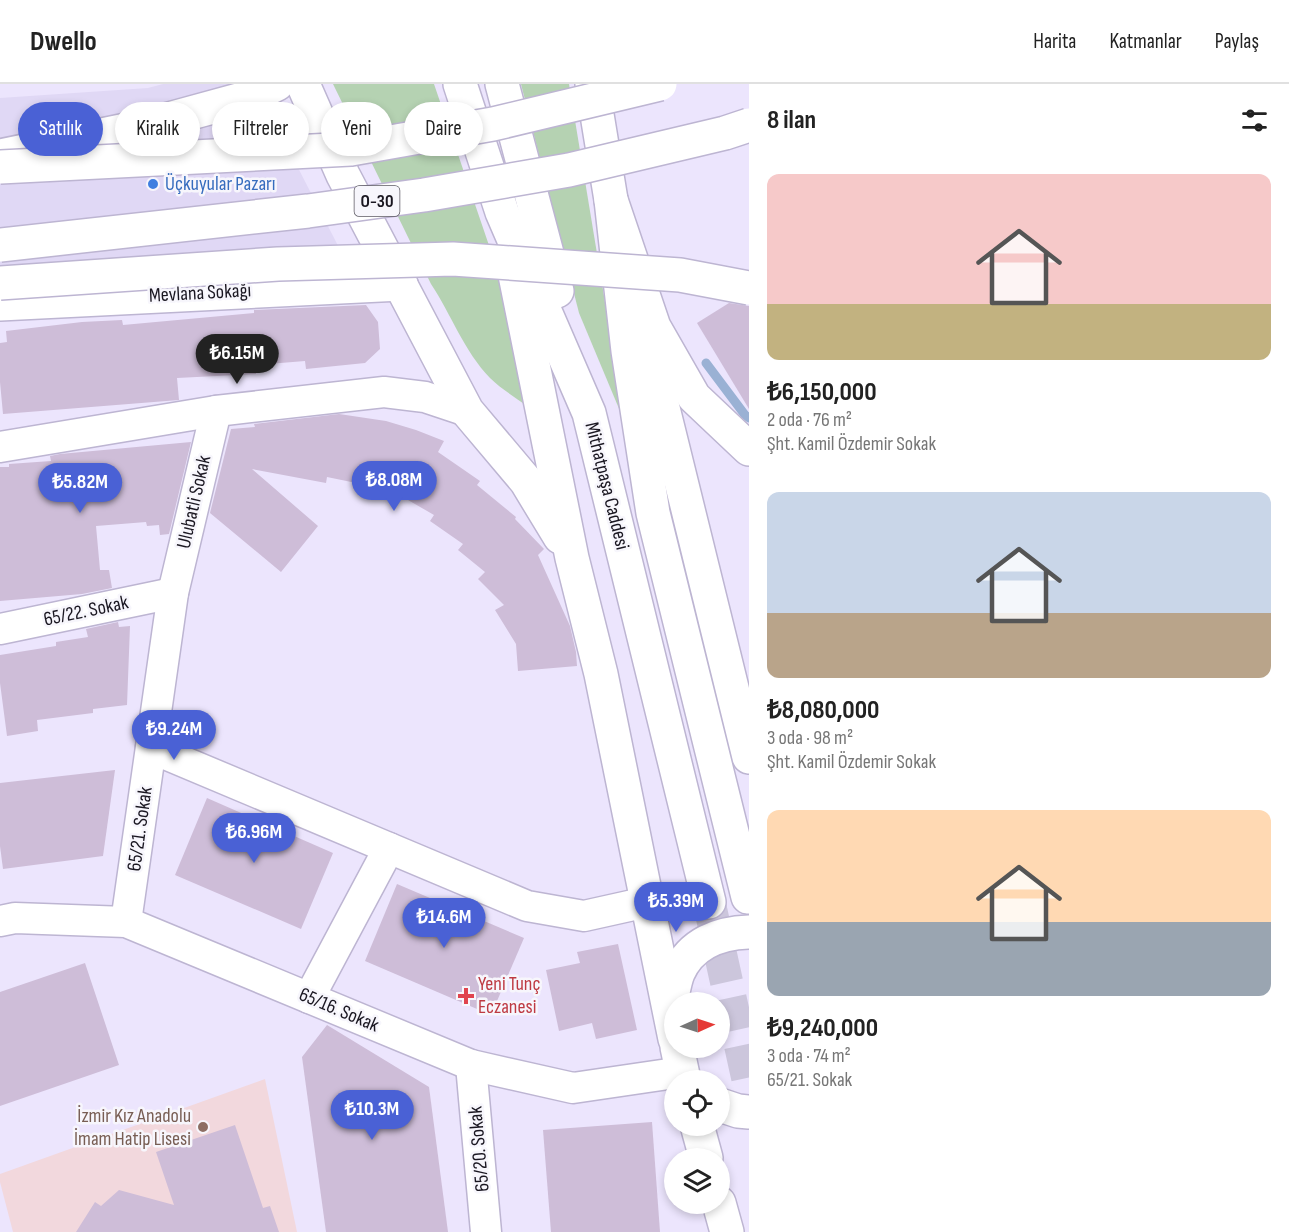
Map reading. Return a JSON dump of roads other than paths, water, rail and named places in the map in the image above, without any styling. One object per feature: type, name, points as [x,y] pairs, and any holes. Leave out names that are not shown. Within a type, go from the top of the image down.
[{"type":"main road","points":[[0,156],[136,128],[253,96],[277,84]]},
{"type":"main road","points":[[303,84],[343,176],[467,411],[526,481],[572,558]]},
{"type":"main road","name":"Mithatpaşa Caddesi","points":[[460,84],[502,212],[589,413],[709,902]]},
{"type":"main road","points":[[502,84],[589,413]]},
{"type":"main road","name":"Mithatpaşa Caddesi","points":[[592,84],[611,200],[628,351],[653,513],[748,897]]},
{"type":"main road","points":[[0,167],[351,149],[493,124],[660,84]]},
{"type":"main road","name":"O-30","points":[[0,244],[308,211],[424,195],[569,170],[749,126]]},
{"type":"main road","points":[[611,200],[654,327],[694,397],[749,449]]},
{"type":"main road","points":[[611,200],[749,757]]},
{"type":"main road","points":[[502,212],[572,558],[601,674],[665,992]]},
{"type":"main road","points":[[0,283],[278,264],[453,259],[680,275],[749,288]]},
{"type":"main road","name":"Mevlana Sokağı","points":[[0,304],[401,284]]},
{"type":"main road","points":[[676,992],[678,973],[691,954],[708,940],[729,932],[749,932]]},
{"type":"main road","points":[[730,1108],[749,1112]]},
{"type":"main road","points":[[722,1214],[727,1232]]},
{"type":"street","points":[[0,447],[216,411],[384,392],[425,397],[467,411]]},
{"type":"street","name":"Ulubatli Sokak","points":[[173,593],[216,411]]},
{"type":"street","name":"65/22. Sokak","points":[[0,629],[173,593]]},
{"type":"street","name":"65/21. Sokak","points":[[126,922],[173,593]]},
{"type":"street","points":[[151,748],[527,906],[584,916],[647,902]]},
{"type":"street","points":[[309,998],[389,848]]},
{"type":"street","name":"65/16. Sokak","points":[[0,921],[15,918],[126,922],[471,1065],[573,1088],[664,1073]]},
{"type":"street","name":"65/20. Sokak","points":[[471,1065],[486,1232]]},
{"type":"waterway","points":[[706,363],[749,418]]},
{"type":"tunnel","points":[[709,902],[749,1084]]},
{"type":"place","name":"Üçkuyular Pazarı","points":[[153,184]]},
{"type":"place","name":"Yeni Tunç Eczanesi","points":[[466,996]]},
{"type":"place","name":"İzmir Kız Anadolu İmam Hatip Lisesi","points":[[203,1127]]}]
